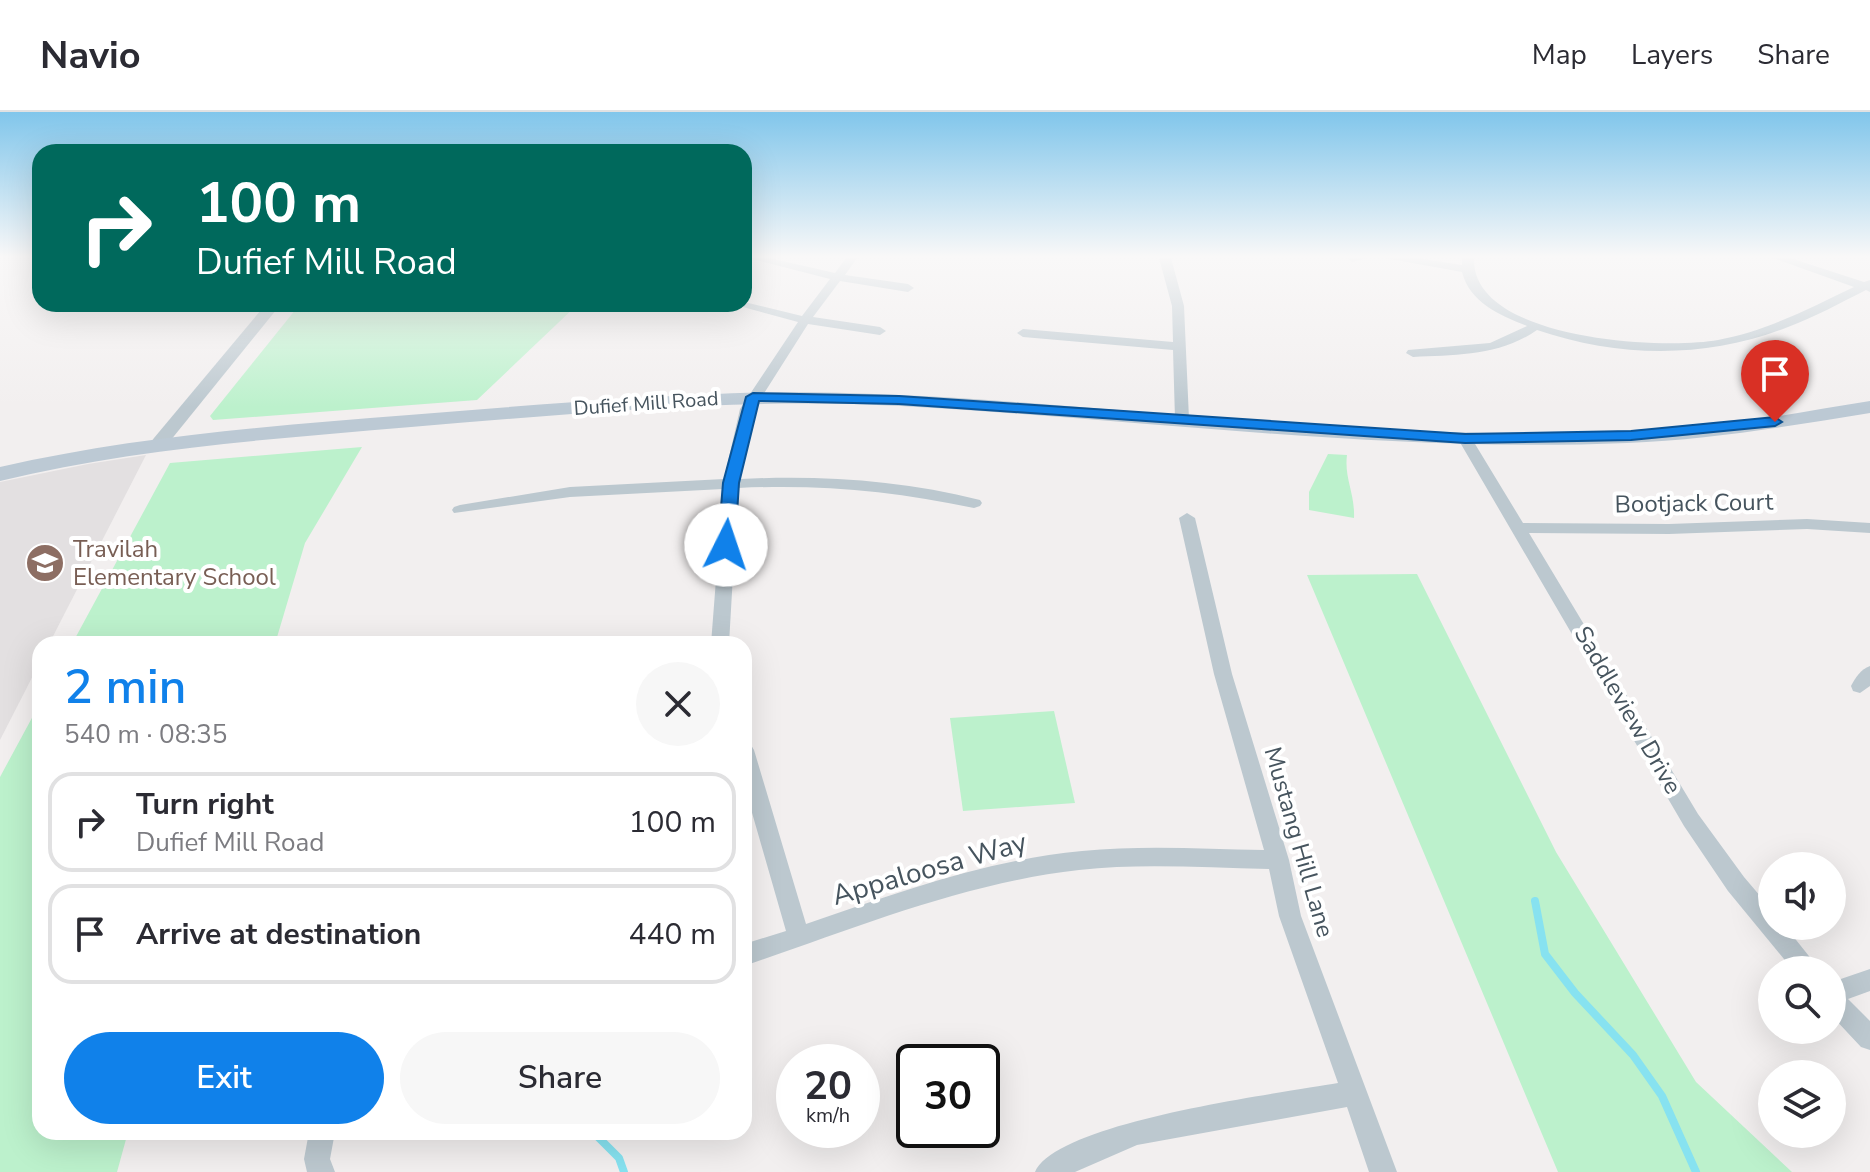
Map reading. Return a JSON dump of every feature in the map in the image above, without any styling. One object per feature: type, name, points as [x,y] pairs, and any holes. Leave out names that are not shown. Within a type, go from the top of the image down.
[{"type":"main road","name":"Dufief Mill Road","points":[[0,474],[53,460],[160,442],[515,412],[753,397],[899,400],[1465,439],[1657,433],[1749,425],[1870,407]]},
{"type":"street","points":[[753,307],[805,320],[880,331]]},
{"type":"street","points":[[721,636],[731,483],[753,397],[814,307]]},
{"type":"street","points":[[1178,307],[1182,419]]},
{"type":"street","points":[[1497,307],[1535,326],[1576,339],[1627,347],[1671,347],[1714,342],[1780,327],[1822,307]]},
{"type":"street","points":[[160,442],[267,312]]},
{"type":"street","points":[[1413,353],[1463,351],[1507,344],[1535,326]]},
{"type":"street","points":[[1023,333],[1180,347]]},
{"type":"street","name":"Saddleview Drive","points":[[1465,439],[1691,820],[1736,884],[1796,956]]},
{"type":"street","points":[[460,510],[570,492],[731,483],[841,481],[917,491],[974,503]]},
{"type":"street","name":"Mustang Hill Lane","points":[[1187,518],[1223,674],[1278,860],[1290,916],[1383,1172]]},
{"type":"street","name":"Bootjack Court","points":[[1518,528],[1669,529],[1807,524],[1870,528]]},
{"type":"street","points":[[752,777],[799,937]]},
{"type":"street","name":"Appaloosa Way","points":[[752,952],[955,886],[1053,864],[1110,859],[1278,860]]},
{"type":"street","points":[[1846,990],[1870,980]]},
{"type":"street","points":[[1846,1011],[1870,1038]]},
{"type":"street","points":[[1049,1172],[1080,1154],[1137,1132],[1355,1093]]},
{"type":"street","points":[[321,1140],[317,1159],[321,1172]]},
{"type":"shaded area","name":"Travilah Elementary School","points":[[146,455],[53,636],[32,636],[32,678],[0,740],[0,482]]},
{"type":"green space","points":[[294,312],[570,312],[477,400],[213,420],[210,416]]},
{"type":"green space","points":[[362,447],[305,543],[277,636],[76,636],[170,463]]},
{"type":"green space","points":[[1328,454],[1347,455],[1354,518],[1309,510],[1309,492]]},
{"type":"green space","points":[[1417,574],[1556,852],[1696,1082],[1758,1140],[1758,1148],[1766,1148],[1792,1172],[1558,1172],[1307,575]]},
{"type":"green space","points":[[1054,711],[1075,803],[963,811],[950,718]]},
{"type":"green space","points":[[32,718],[32,1140],[126,1140],[117,1172],[0,1172],[0,777]]},
{"type":"waterway","points":[[1535,901],[1545,954],[1575,993],[1633,1055],[1662,1096],[1696,1172]]},
{"type":"waterway","points":[[601,1140],[619,1158],[624,1172]]},
{"type":"place","name":"Travilah Elementary School","points":[[45,563]]},
{"type":"route","points":[[726,545],[731,483],[747,409],[753,397],[899,400],[1465,439],[1631,435],[1775,422]]}]
